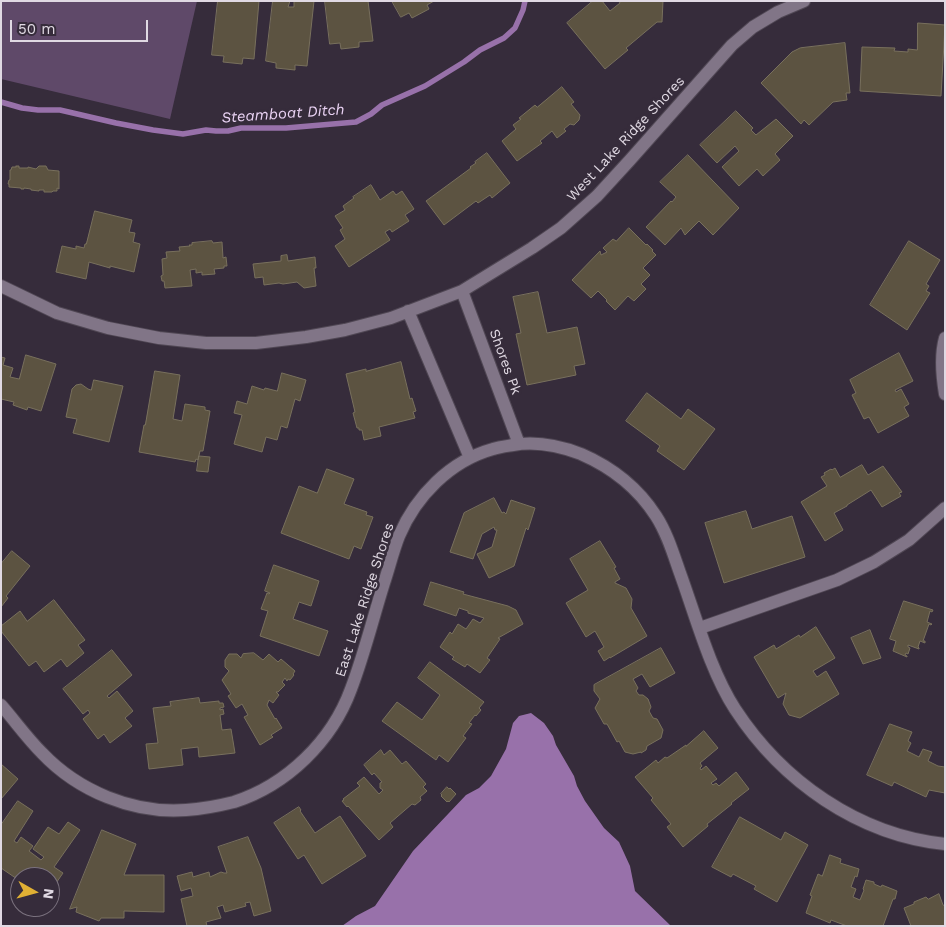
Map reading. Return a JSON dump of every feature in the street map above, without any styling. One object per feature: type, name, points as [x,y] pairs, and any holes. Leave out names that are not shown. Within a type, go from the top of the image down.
[{"type":"street","name":"West Lake Ridge Shores","points":[[1,286],[57,313],[108,328],[160,338],[206,343],[256,343],[306,337],[345,330],[391,318],[462,291],[561,228],[597,196],[732,45],[753,27],[778,12],[804,1]]},
{"type":"street","name":"Shores Pk","points":[[462,291],[519,444]]},
{"type":"street","points":[[408,311],[470,458]]},
{"type":"street","points":[[945,338],[942,368],[945,394]]},
{"type":"street","name":"East Lake Ridge Shores","points":[[1,705],[42,753],[62,771],[88,788],[118,802],[146,808],[176,811],[205,808],[235,801],[260,791],[282,778],[302,761],[322,741],[338,717],[350,691],[398,537],[411,512],[429,488],[448,471],[470,458],[493,449],[519,444],[545,444],[569,449],[586,456],[618,475],[638,494],[656,516],[668,540],[716,672],[734,706],[753,734],[778,763],[822,798],[871,825],[905,837],[945,844]]},
{"type":"street","points":[[700,628],[837,580],[874,562],[909,540],[945,508]]},
{"type":"shaded area","points":[[1,1],[197,1],[170,119],[1,79]]},
{"type":"shaded area","points":[[531,713],[544,723],[553,736],[585,801],[604,828],[619,842],[630,866],[635,891],[671,926],[342,926],[375,906],[413,851],[466,795],[479,788],[491,776],[506,749],[513,723],[519,716]]},
{"type":"building","points":[[218,1],[259,1],[254,59],[243,58],[242,64],[223,62],[224,56],[212,55]]},
{"type":"building","points":[[273,1],[290,1],[288,7],[294,7],[294,1],[314,1],[307,66],[295,65],[295,70],[276,68],[276,63],[266,61]]},
{"type":"building","points":[[325,1],[368,1],[373,41],[359,42],[359,47],[341,49],[340,43],[330,44]]},
{"type":"building","points":[[392,1],[434,1],[427,5],[429,9],[412,18],[409,13],[401,17]]},
{"type":"building","points":[[593,1],[602,1],[610,11],[620,3],[619,1],[663,1],[662,22],[657,22],[605,69],[567,23]]},
{"type":"building","points":[[918,23],[945,25],[941,96],[860,91],[862,47],[895,48],[894,51],[908,52],[908,49],[917,50]]},
{"type":"building","points":[[845,43],[850,93],[846,93],[847,100],[833,102],[809,125],[804,120],[801,124],[761,83],[792,52],[800,48]]},
{"type":"building","points":[[562,87],[574,102],[571,104],[580,115],[579,120],[574,125],[570,124],[564,129],[566,131],[557,138],[552,131],[540,141],[542,143],[517,161],[502,141],[516,129],[513,125],[521,119],[519,118],[535,105],[537,107]]},
{"type":"building","points":[[736,111],[753,128],[751,130],[756,135],[776,119],[793,136],[775,154],[780,160],[763,176],[757,169],[739,186],[722,167],[739,151],[735,146],[717,163],[700,145]]},
{"type":"building","points":[[487,153],[510,183],[492,198],[490,195],[478,203],[476,201],[444,225],[426,201],[471,168],[475,162]]},
{"type":"building","points":[[688,155],[739,208],[713,235],[699,221],[685,235],[681,228],[665,245],[646,227],[676,197],[660,182]]},
{"type":"building","points":[[19,166],[19,168],[28,167],[36,169],[39,166],[46,166],[48,170],[59,171],[59,189],[57,188],[57,191],[52,192],[44,192],[44,190],[9,187],[10,170]]},
{"type":"building","points":[[371,185],[380,200],[393,191],[396,195],[402,191],[414,209],[405,215],[409,221],[392,232],[390,229],[385,232],[390,240],[349,267],[335,246],[345,239],[340,230],[343,228],[335,216],[345,210],[343,206],[353,197]]},
{"type":"building","points":[[95,211],[132,220],[129,232],[135,233],[133,242],[140,244],[134,272],[89,262],[86,279],[56,272],[62,246],[76,249],[76,246],[84,248]]},
{"type":"building","points":[[629,228],[656,255],[643,268],[650,275],[641,284],[646,289],[634,301],[628,296],[615,310],[598,291],[591,298],[572,280],[600,251],[601,255],[607,252],[603,248],[613,239],[616,241]]},
{"type":"building","points":[[212,241],[213,243],[222,242],[223,258],[226,257],[227,266],[214,269],[215,274],[202,275],[202,272],[196,273],[196,269],[190,270],[192,286],[165,288],[161,276],[163,275],[162,259],[167,258],[166,252],[180,251],[179,247],[190,246],[192,243]]},
{"type":"building","points":[[909,241],[940,260],[926,284],[929,286],[926,291],[930,293],[907,330],[870,305]]},
{"type":"building","points":[[287,255],[288,261],[315,257],[316,286],[304,288],[297,282],[264,285],[263,277],[255,278],[253,264],[281,261],[281,256]]},
{"type":"building","points":[[538,292],[547,333],[577,327],[585,364],[574,366],[576,375],[527,385],[516,334],[521,333],[513,297]]},
{"type":"building","points":[[899,353],[913,381],[895,390],[896,392],[901,389],[909,404],[904,407],[909,416],[878,433],[869,417],[864,419],[852,395],[856,393],[850,380]]},
{"type":"building","points":[[26,355],[56,364],[41,411],[28,407],[27,410],[13,405],[14,402],[1,399],[1,357],[5,358],[3,365],[13,368],[10,377],[19,379]]},
{"type":"building","points":[[401,362],[410,399],[412,398],[416,411],[413,412],[415,418],[379,427],[381,436],[364,440],[362,430],[357,428],[346,374]]},
{"type":"building","points":[[155,371],[180,375],[173,419],[182,421],[185,404],[205,407],[205,410],[210,411],[203,451],[200,451],[198,460],[196,459],[195,462],[139,452]]},
{"type":"building","points":[[282,373],[306,380],[300,401],[295,399],[287,428],[281,426],[277,440],[266,437],[262,452],[234,444],[242,415],[234,413],[237,401],[247,404],[252,386],[264,390],[265,388],[277,391]]},
{"type":"building","points":[[94,380],[123,386],[109,442],[73,433],[77,419],[66,417],[72,389],[76,385],[81,384],[91,390]]},
{"type":"building","points":[[647,393],[681,419],[688,409],[715,429],[684,470],[657,451],[660,446],[626,421]]},
{"type":"building","points":[[199,456],[210,457],[208,472],[197,471]]},
{"type":"building","points":[[862,465],[868,475],[883,466],[902,492],[899,493],[901,496],[882,507],[871,490],[834,513],[843,530],[825,541],[801,502],[827,486],[821,477],[825,475],[824,473],[835,468],[840,477]]},
{"type":"building","points":[[327,469],[354,479],[344,504],[367,512],[366,515],[373,517],[361,549],[354,546],[349,559],[281,533],[299,486],[317,493]]},
{"type":"building","points":[[494,498],[502,513],[506,514],[511,500],[535,508],[528,530],[526,528],[514,566],[489,578],[477,554],[492,547],[497,530],[494,527],[482,534],[473,559],[450,552],[464,513]]},
{"type":"building","points":[[746,511],[752,529],[792,516],[805,557],[724,583],[705,523]]},
{"type":"building","points":[[600,541],[616,567],[614,568],[620,579],[615,583],[626,588],[632,599],[631,608],[647,636],[604,661],[598,651],[604,647],[595,631],[586,637],[566,603],[588,590],[570,559]]},
{"type":"building","points":[[12,551],[30,566],[6,596],[8,598],[1,607],[1,564]]},
{"type":"building","points":[[274,565],[319,581],[311,606],[299,602],[293,619],[328,631],[319,656],[260,636],[268,611],[261,609],[267,593],[270,593],[265,591]]},
{"type":"building","points":[[431,582],[516,610],[523,624],[498,638],[500,639],[487,658],[490,660],[480,673],[467,664],[465,667],[452,659],[454,657],[440,647],[458,624],[466,629],[473,619],[480,623],[484,618],[459,608],[456,616],[424,605]]},
{"type":"building","points":[[54,600],[85,640],[78,645],[84,653],[67,667],[61,659],[44,672],[36,661],[29,666],[1,631],[1,626],[20,611],[27,621]]},
{"type":"building","points":[[904,601],[933,610],[932,612],[930,611],[927,622],[932,624],[929,624],[923,641],[925,643],[920,641],[919,649],[908,645],[910,648],[908,654],[906,653],[905,655],[907,657],[893,651],[896,641],[890,639]]},
{"type":"building","points":[[816,627],[835,658],[813,671],[817,677],[826,671],[839,694],[800,718],[789,715],[783,704],[786,693],[778,698],[754,657],[774,645],[776,649]]},
{"type":"building","points":[[870,630],[881,658],[863,664],[851,638]]},
{"type":"building","points":[[661,648],[675,673],[650,687],[642,674],[633,679],[638,688],[636,691],[639,695],[643,695],[648,699],[651,707],[649,711],[653,718],[657,719],[663,730],[661,738],[647,746],[646,750],[641,753],[625,752],[607,724],[604,724],[595,708],[600,699],[594,691],[594,685]]},
{"type":"building","points":[[112,650],[132,675],[107,696],[109,698],[117,691],[133,711],[125,718],[132,726],[110,743],[104,734],[98,739],[83,719],[90,713],[88,710],[83,714],[63,689]]},
{"type":"building","points":[[254,653],[263,660],[269,654],[278,662],[281,659],[295,671],[290,680],[288,679],[287,681],[285,678],[282,682],[285,685],[276,692],[279,695],[273,703],[269,700],[267,705],[282,728],[271,735],[273,737],[260,745],[244,717],[248,715],[242,704],[236,708],[228,696],[231,694],[222,680],[229,671],[225,667],[225,660],[229,654],[237,654],[241,658],[243,654]]},
{"type":"building","points":[[430,662],[484,702],[479,708],[481,710],[469,723],[472,724],[463,736],[466,738],[448,762],[439,755],[436,760],[382,721],[397,702],[422,720],[440,695],[418,678]]},
{"type":"building","points":[[199,698],[200,703],[219,701],[219,703],[223,703],[224,707],[220,708],[220,710],[223,709],[224,714],[220,715],[222,730],[231,729],[235,753],[199,757],[198,747],[181,749],[183,765],[149,769],[146,744],[158,743],[153,708],[171,706],[170,702]]},
{"type":"building","points":[[890,724],[912,732],[908,741],[911,743],[907,751],[919,757],[923,749],[932,752],[928,761],[945,767],[945,793],[929,790],[926,797],[894,782],[892,786],[867,775]]},
{"type":"building","points":[[704,731],[718,748],[700,763],[702,766],[701,770],[706,766],[717,779],[711,783],[713,785],[716,783],[719,786],[736,772],[749,789],[683,847],[667,827],[671,824],[651,800],[653,798],[635,777],[656,760],[658,763],[686,746]]},
{"type":"building","points":[[381,750],[384,755],[390,750],[402,764],[406,761],[426,784],[423,787],[427,791],[420,797],[421,800],[415,805],[412,804],[390,823],[393,827],[379,840],[342,801],[360,786],[357,783],[364,777],[379,794],[383,790],[380,788],[380,783],[382,782],[374,773],[372,775],[364,765]]},
{"type":"building","points":[[1,764],[18,779],[1,799]]},
{"type":"building","points":[[447,787],[456,794],[449,802],[441,796]]},
{"type":"building","points":[[18,801],[33,811],[14,841],[17,843],[21,837],[33,846],[29,851],[41,860],[44,857],[33,849],[48,827],[59,834],[68,822],[80,830],[54,867],[10,867],[10,874],[1,868],[1,825]]},
{"type":"building","points":[[299,807],[315,833],[340,816],[366,856],[322,884],[304,855],[298,859],[274,823]]},
{"type":"building","points":[[740,817],[781,840],[785,832],[808,845],[777,902],[754,889],[756,886],[733,874],[731,877],[712,867]]},
{"type":"building","points":[[102,830],[136,844],[124,875],[164,875],[164,912],[124,911],[124,918],[101,918],[99,921],[76,912],[77,907],[70,909]]},
{"type":"building","points":[[248,837],[261,868],[271,911],[254,916],[250,902],[245,903],[246,906],[225,912],[223,905],[217,907],[221,918],[206,922],[207,926],[187,926],[181,899],[193,896],[191,888],[181,891],[177,876],[192,872],[193,877],[209,872],[210,877],[221,872],[227,873],[218,847]]},
{"type":"building","points":[[830,855],[841,859],[840,863],[859,869],[851,887],[856,889],[853,897],[860,900],[866,880],[874,882],[874,884],[881,887],[882,885],[897,891],[883,926],[847,926],[831,920],[830,923],[806,913],[818,874],[822,876]]},
{"type":"building","points":[[939,894],[945,906],[945,926],[911,926],[904,908],[926,897],[928,899]]},
{"type":"waterway","name":"Steamboat Ditch","points":[[1,102],[22,108],[60,110],[116,123],[183,134],[206,130],[228,131],[241,128],[286,128],[356,122],[371,114],[382,105],[425,86],[480,50],[504,38],[515,28],[525,1]]}]
